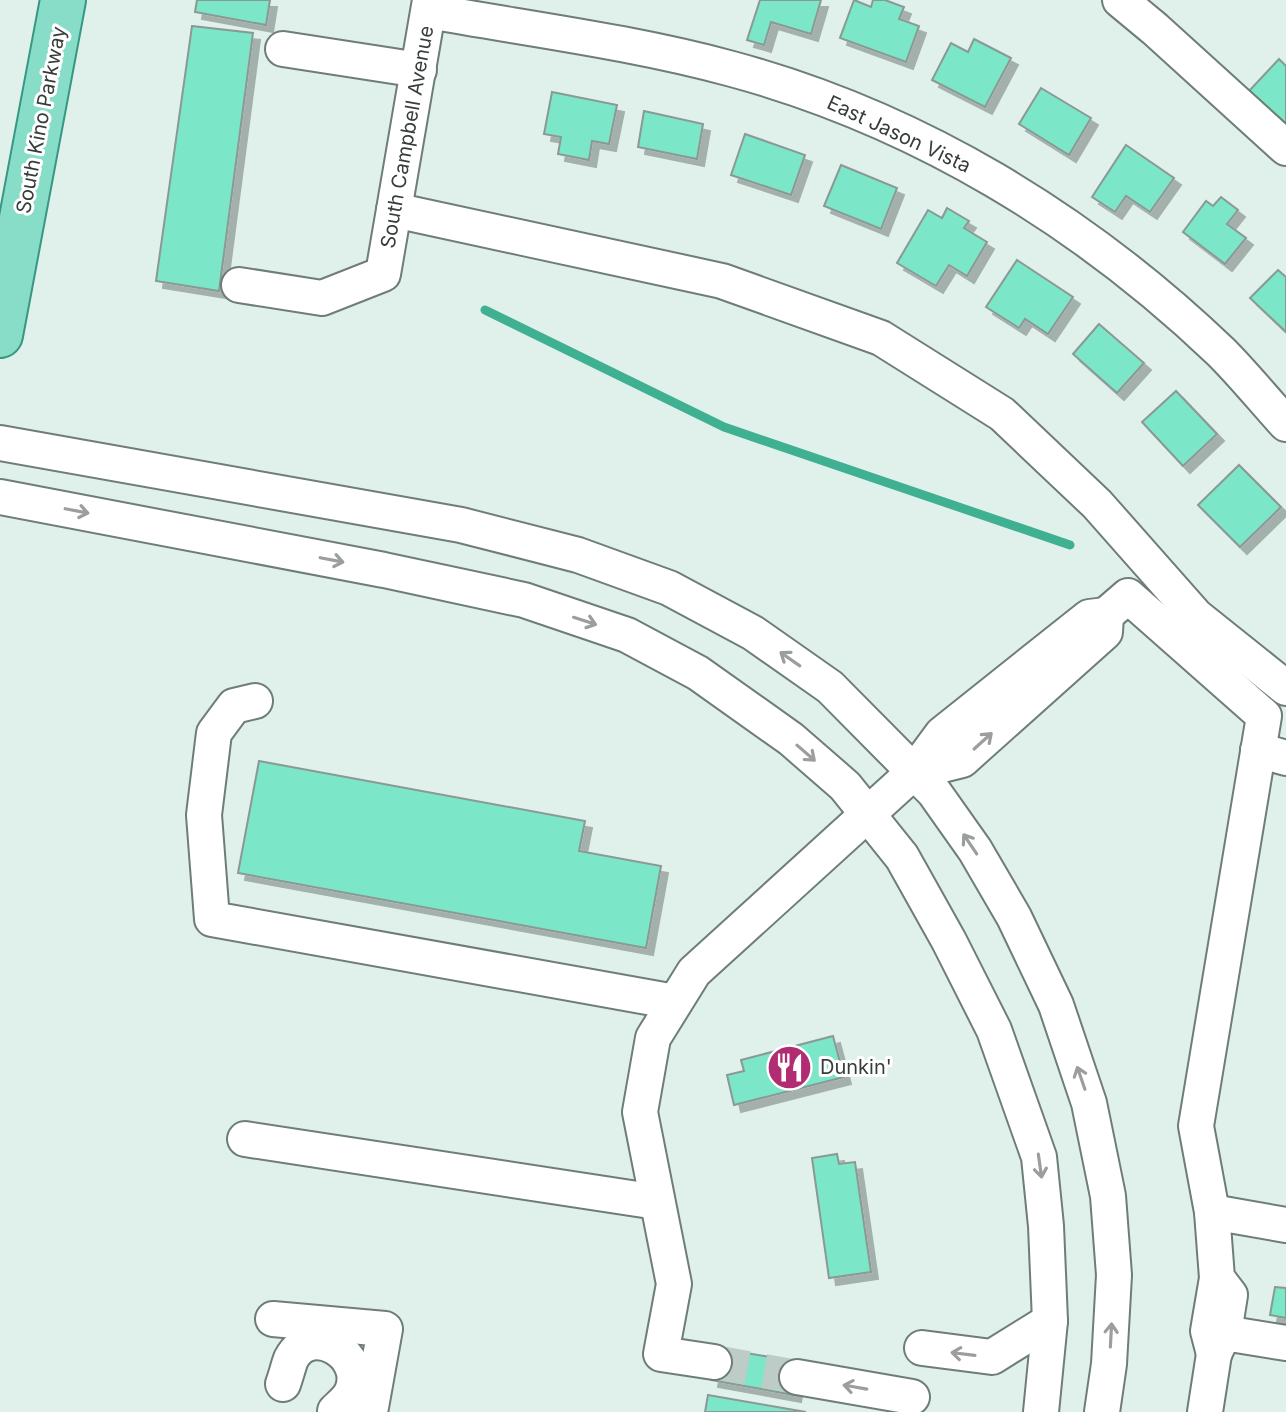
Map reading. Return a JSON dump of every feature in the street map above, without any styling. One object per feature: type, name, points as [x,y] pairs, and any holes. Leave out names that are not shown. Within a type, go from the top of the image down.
[{"type":"main road","name":"South Kino Parkway","points":[[0,335],[63,0]]},
{"type":"street","points":[[1120,0],[1286,148]]},
{"type":"street","name":"South Campbell Avenue","points":[[239,285],[322,298],[383,274],[430,5]]},
{"type":"street","name":"East Jason Vista","points":[[430,5],[732,69],[844,107],[942,151],[1057,218],[1115,261],[1223,355],[1286,424]]},
{"type":"street","points":[[283,49],[419,70]]},
{"type":"street","points":[[394,210],[722,281],[881,338],[1002,414],[1097,504],[1196,616],[1286,688]]},
{"type":"street","points":[[0,443],[461,525],[578,555],[669,588],[753,633],[830,687],[934,792],[975,850],[1014,917],[1056,1005],[1089,1103],[1108,1196],[1114,1275],[1109,1364],[1102,1412]]},
{"type":"street","points":[[0,497],[384,570],[524,600],[627,635],[698,673],[791,739],[845,786],[902,857],[949,941],[994,1030],[1039,1157],[1050,1321],[1041,1412]]},
{"type":"street","points":[[714,1362],[661,1354],[674,1284],[640,1112],[653,1038],[694,972],[914,772],[942,734],[1063,653],[1105,632],[1106,615],[1128,596],[1264,716],[1272,754],[1196,1126],[1212,1212],[1217,1278],[1208,1331],[1219,1343],[1286,1343]]},
{"type":"street","points":[[255,701],[234,706],[214,733],[204,815],[212,919],[675,1002]]},
{"type":"street","points":[[245,1139],[657,1202]]},
{"type":"street","points":[[1212,1212],[1286,1225]]},
{"type":"street","points":[[273,1319],[385,1329],[357,1410]]},
{"type":"street","points":[[922,1348],[992,1357],[1050,1321]]},
{"type":"street","points":[[283,1384],[292,1357],[304,1346],[319,1341],[332,1344],[342,1351],[354,1374],[351,1395],[335,1412]]},
{"type":"street","points":[[1205,1412],[1219,1343]]},
{"type":"street","points":[[797,1377],[912,1397]]},
{"type":"building","points":[[197,0],[270,0],[266,25],[195,12]]},
{"type":"building","points":[[760,0],[821,0],[811,34],[771,22],[764,45],[747,40]]},
{"type":"building","points":[[854,0],[871,7],[873,0],[885,0],[904,7],[899,19],[919,26],[906,62],[840,38]]},
{"type":"building","points":[[192,26],[253,33],[219,291],[156,281]]},
{"type":"building","points":[[974,39],[1011,58],[985,107],[932,80],[951,43],[968,52]]},
{"type":"building","points":[[1279,59],[1286,66],[1286,124],[1249,91]]},
{"type":"building","points":[[1041,88],[1091,118],[1069,155],[1019,124]]},
{"type":"building","points":[[552,92],[617,105],[609,144],[592,141],[589,160],[558,154],[561,137],[544,134]]},
{"type":"building","points":[[644,111],[703,124],[697,159],[638,147]]},
{"type":"building","points":[[745,134],[805,155],[791,195],[731,175]]},
{"type":"building","points":[[1126,145],[1174,178],[1150,212],[1126,196],[1115,212],[1092,197]]},
{"type":"building","points":[[841,165],[897,188],[881,229],[824,206]]},
{"type":"building","points":[[1221,197],[1238,210],[1227,224],[1246,238],[1225,264],[1183,232],[1206,201],[1213,206]]},
{"type":"building","points":[[947,208],[969,221],[964,228],[987,242],[967,276],[949,265],[936,286],[897,263],[928,210],[942,218]]},
{"type":"building","points":[[1017,260],[1073,297],[1048,334],[1025,319],[1019,328],[986,307]]},
{"type":"building","points":[[1278,270],[1286,277],[1286,332],[1250,298]]},
{"type":"building","points":[[1099,324],[1144,363],[1117,393],[1073,354]]},
{"type":"building","points":[[1176,391],[1217,434],[1183,466],[1142,422]]},
{"type":"building","points":[[1239,465],[1281,507],[1240,547],[1198,505]]},
{"type":"building","points":[[259,761],[585,821],[579,851],[661,866],[646,948],[238,873]]},
{"type":"building","points":[[833,1036],[844,1077],[734,1105],[727,1075],[744,1071],[741,1060]]},
{"type":"building","points":[[837,1154],[839,1164],[855,1162],[871,1272],[829,1278],[812,1158]]},
{"type":"building","points":[[1275,1287],[1286,1288],[1286,1318],[1270,1315]]},
{"type":"building","points":[[717,1348],[800,1362],[794,1395],[711,1380]]},
{"type":"building","points":[[708,1395],[806,1412],[705,1412]]},
{"type":"waterway","points":[[485,310],[724,427],[1070,545]]},
{"type":"tunnel","points":[[714,1362],[797,1377]]},
{"type":"place","name":"Dunkin'","points":[[789,1067]]}]
